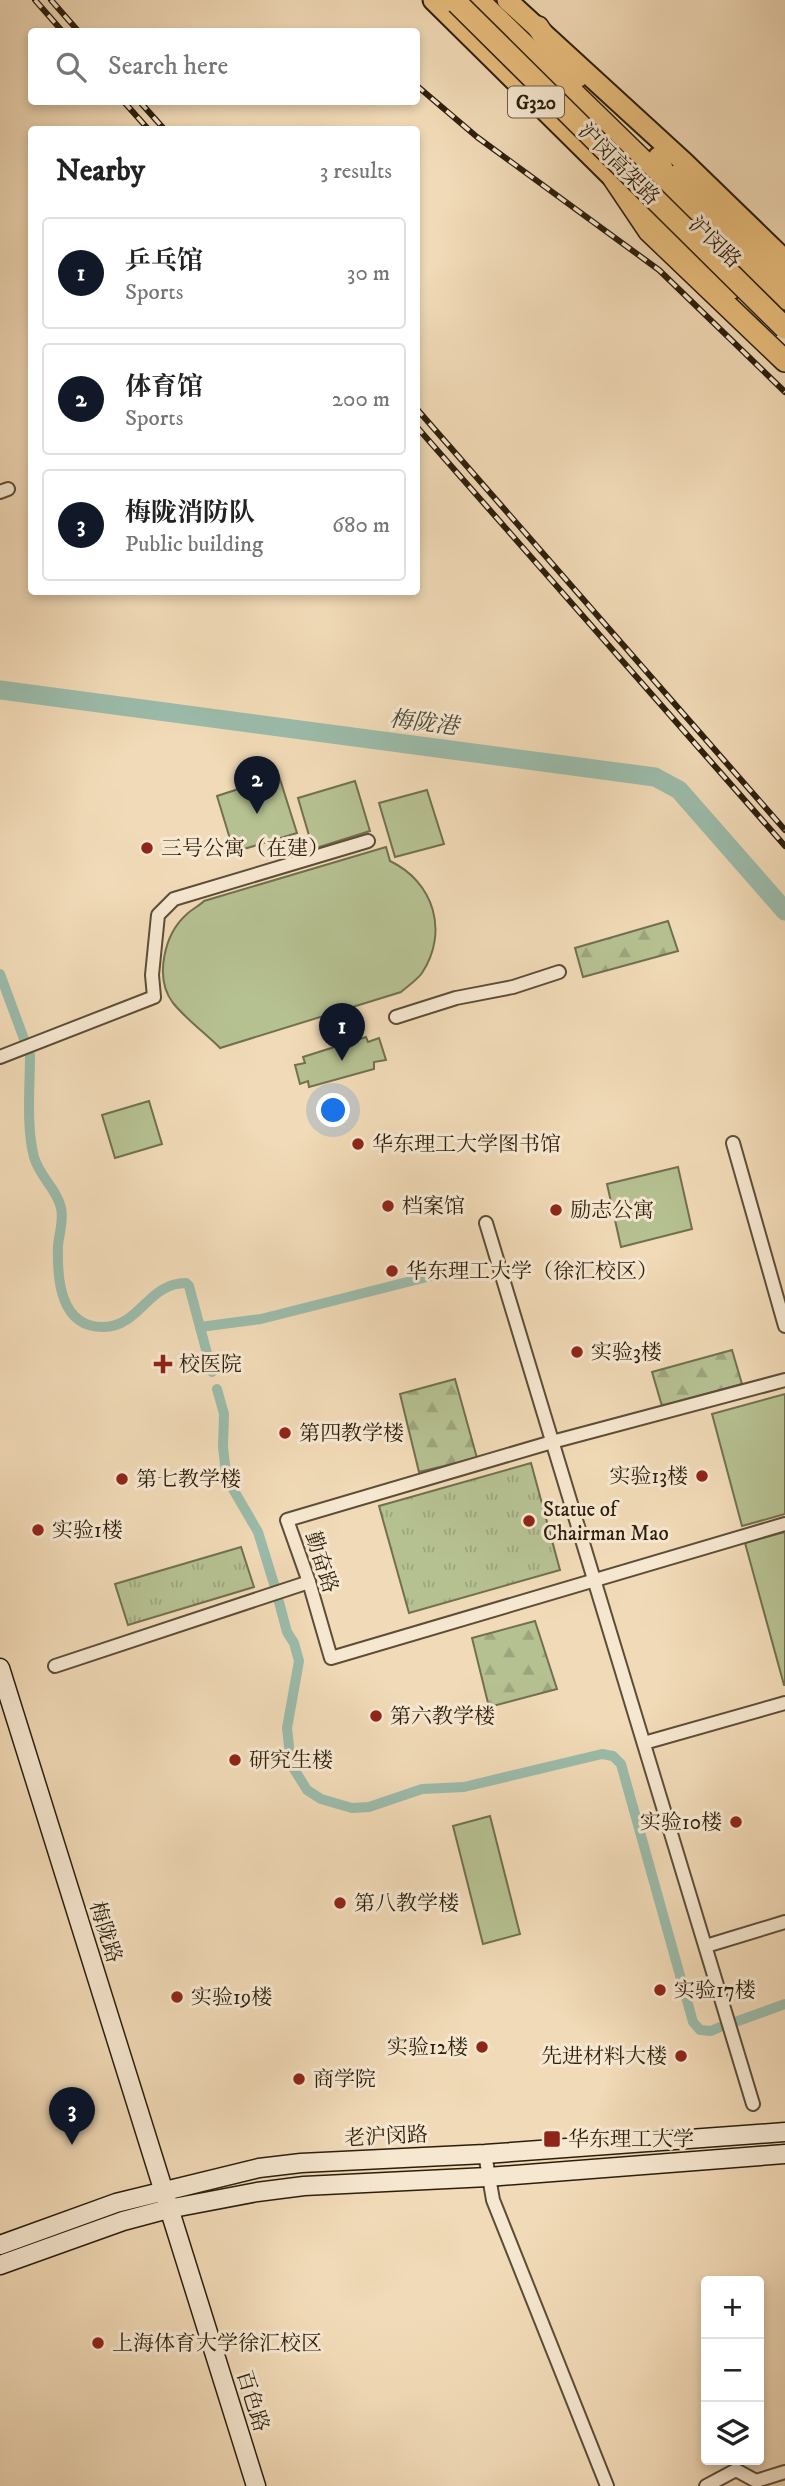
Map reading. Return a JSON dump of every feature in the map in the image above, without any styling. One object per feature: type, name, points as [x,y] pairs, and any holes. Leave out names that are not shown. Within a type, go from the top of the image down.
[{"type":"highway","name":"沪闵高架路","points":[[453,0],[785,328]]},
{"type":"highway","name":"沪闵高架路","points":[[480,0],[785,299]]},
{"type":"highway","points":[[535,37],[658,157],[674,179],[785,274]]},
{"type":"highway","points":[[614,179],[649,231],[785,361]]},
{"type":"main road","name":"沪闵路","points":[[433,0],[614,179],[785,341]]},
{"type":"main road","points":[[462,0],[623,177],[640,202]]},
{"type":"main road","name":"沪闵路","points":[[480,0],[535,37],[685,163],[785,260]]},
{"type":"main road","name":"沪闵路","points":[[507,0],[535,37],[785,293]]},
{"type":"main road","name":"梅陇路","points":[[2,1678],[168,2209]]},
{"type":"main road","name":"老沪闵路","points":[[0,2245],[116,2203],[269,2166],[485,2154],[785,2132]]},
{"type":"main road","points":[[0,2265],[122,2221],[257,2192],[304,2186],[488,2177],[785,2154]]},
{"type":"main road","name":"百色路","points":[[168,2209],[256,2486]]},
{"type":"street","points":[[0,1057],[154,997],[152,975],[159,915],[174,899],[368,841]]},
{"type":"street","points":[[396,1017],[456,998],[513,987],[559,972]]},
{"type":"street","points":[[733,1143],[785,1326]]},
{"type":"street","points":[[486,1223],[753,2104]]},
{"type":"street","name":"勤奋路","points":[[785,1380],[552,1442],[287,1520],[309,1582],[331,1658],[785,1524]]},
{"type":"street","points":[[55,1666],[309,1582]]},
{"type":"street","points":[[644,1743],[785,1703]]},
{"type":"street","points":[[706,1947],[785,1922]]},
{"type":"street","points":[[485,2154],[493,2200],[607,2486]]},
{"type":"street","points":[[706,2486],[736,2470],[756,2481],[785,2472]]},
{"type":"green space","points":[[279,776],[297,833],[234,852],[217,796]]},
{"type":"green space","points":[[355,781],[370,831],[313,849],[298,798]]},
{"type":"green space","points":[[427,790],[444,844],[395,857],[379,803]]},
{"type":"green space","points":[[386,847],[390,861],[405,870],[427,895],[435,925],[435,941],[422,973],[401,992],[220,1048],[173,1003],[164,981],[167,944],[179,923],[204,901]]},
{"type":"green space","points":[[668,921],[678,951],[583,977],[575,948]]},
{"type":"green space","points":[[366,1037],[368,1042],[379,1038],[386,1060],[374,1062],[374,1069],[309,1087],[308,1081],[300,1084],[295,1065],[305,1063],[303,1057]]},
{"type":"green space","points":[[149,1101],[162,1144],[115,1158],[102,1115]]},
{"type":"green space","points":[[678,1167],[692,1229],[621,1247],[607,1184]]},
{"type":"green space","points":[[732,1350],[742,1384],[662,1406],[652,1372]]},
{"type":"green space","points":[[455,1379],[477,1458],[419,1472],[400,1394]]},
{"type":"green space","points":[[785,1394],[785,1514],[742,1526],[712,1414]]},
{"type":"green space","points":[[531,1463],[560,1570],[409,1613],[379,1506]]},
{"type":"green space","points":[[785,1532],[785,1685],[784,1685],[745,1543]]},
{"type":"green space","points":[[241,1547],[254,1587],[128,1625],[115,1584]]},
{"type":"green space","points":[[535,1621],[557,1689],[489,1707],[472,1638]]},
{"type":"green space","points":[[490,1816],[520,1934],[483,1944],[453,1826]]},
{"type":"waterway","name":"梅陇港","points":[[0,690],[655,777],[679,790],[785,911]]},
{"type":"waterway","points":[[0,974],[24,1039]]},
{"type":"waterway","points":[[30,1055],[29,1120],[32,1145],[36,1164],[61,1208],[59,1273],[64,1299],[70,1311],[89,1325],[116,1325],[127,1320],[162,1290],[186,1283],[212,1372]]},
{"type":"waterway","points":[[200,1327],[261,1319],[451,1271]]},
{"type":"waterway","points":[[217,1389],[224,1414],[223,1447],[226,1473],[258,1532],[274,1584]]},
{"type":"waterway","points":[[279,1602],[299,1661],[287,1728],[291,1764],[307,1790],[321,1799],[352,1808],[369,1807],[422,1789],[464,1787],[602,1754],[613,1756],[621,1764],[693,2022],[700,2030],[711,2031],[720,2027]]},
{"type":"waterway","points":[[738,2021],[785,2004]]},
{"type":"railway","points":[[35,0],[60,28]]},
{"type":"railway","points":[[51,0],[76,28]]},
{"type":"railway","points":[[420,88],[477,137],[659,270],[785,392]]},
{"type":"railway","points":[[127,105],[145,126]]},
{"type":"railway","points":[[143,105],[161,126]]},
{"type":"railway","points":[[420,413],[785,830]]},
{"type":"railway","points":[[420,431],[785,846]]},
{"type":"place","name":"体育馆","points":[[257,814]]},
{"type":"place","name":"三号公寓（在建）","points":[[147,848]]},
{"type":"place","name":"乒乓馆","points":[[342,1061]]},
{"type":"place","name":"华东理工大学图书馆","points":[[358,1144]]},
{"type":"place","name":"档案馆","points":[[388,1206]]},
{"type":"place","name":"励志公寓","points":[[556,1210]]},
{"type":"place","name":"华东理工大学（徐汇校区）","points":[[392,1271]]},
{"type":"place","name":"实验3楼","points":[[577,1352]]},
{"type":"place","name":"校医院","points":[[163,1364]]},
{"type":"place","name":"第四教学楼","points":[[285,1433]]},
{"type":"place","name":"实验13楼","points":[[702,1476]]},
{"type":"place","name":"第七教学楼","points":[[122,1479]]},
{"type":"place","name":"Statue of Chairman Mao","points":[[529,1521]]},
{"type":"place","name":"实验1楼","points":[[38,1530]]},
{"type":"place","name":"第六教学楼","points":[[376,1716]]},
{"type":"place","name":"研究生楼","points":[[235,1760]]},
{"type":"place","name":"实验10楼","points":[[736,1822]]},
{"type":"place","name":"第八教学楼","points":[[340,1903]]},
{"type":"place","name":"实验17楼","points":[[660,1990]]},
{"type":"place","name":"实验19楼","points":[[177,1997]]},
{"type":"place","name":"实验12楼","points":[[482,2047]]},
{"type":"place","name":"先进材料大楼","points":[[681,2056]]},
{"type":"place","name":"商学院","points":[[299,2079]]},
{"type":"place","name":"华东理工大学","points":[[552,2139]]},
{"type":"place","name":"梅陇消防队","points":[[72,2145]]},
{"type":"place","name":"上海体育大学徐汇校区","points":[[98,2343]]}]
